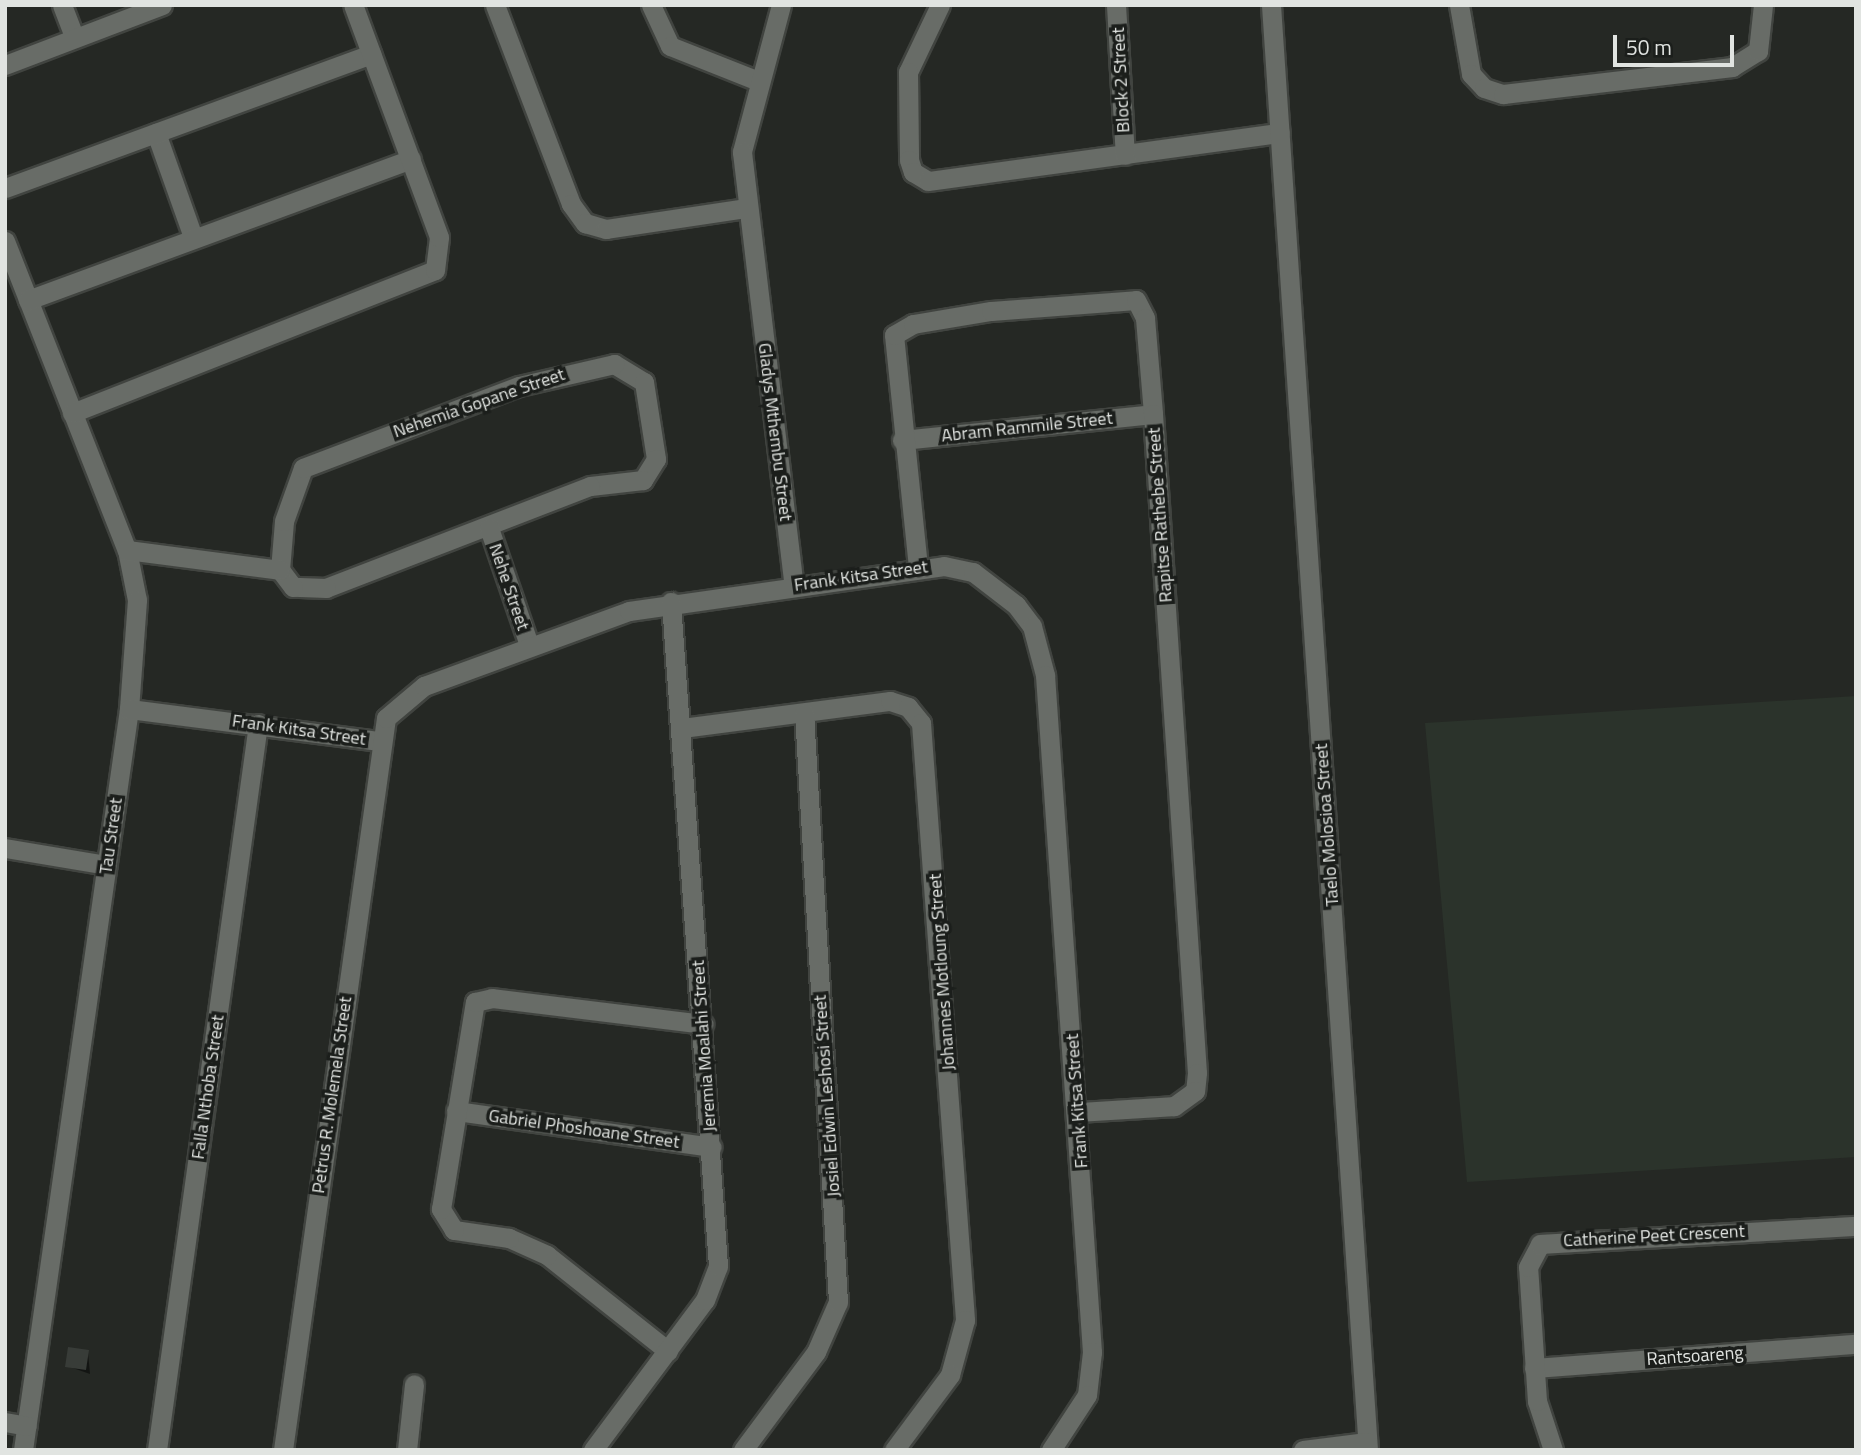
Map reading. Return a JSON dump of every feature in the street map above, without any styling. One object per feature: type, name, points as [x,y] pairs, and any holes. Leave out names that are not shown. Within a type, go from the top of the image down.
[{"type":"street","points":[[62,5],[74,37]]},
{"type":"street","points":[[5,65],[162,5]]},
{"type":"street","points":[[72,413],[435,270],[439,237],[353,5]]},
{"type":"street","points":[[495,5],[571,204],[585,223],[606,229],[747,208]]},
{"type":"street","points":[[650,5],[670,46],[756,80]]},
{"type":"street","name":"Gladys Mthembu Street","points":[[781,5],[756,80],[742,152],[755,280],[794,585]]},
{"type":"street","points":[[940,5],[908,72],[909,160],[919,178],[942,181],[1280,133]]},
{"type":"street","name":"Block 2 Street","points":[[1116,5],[1125,155]]},
{"type":"street","name":"Taelo Molosioa Street","points":[[1271,5],[1367,1446]]},
{"type":"street","points":[[1459,5],[1471,74],[1484,88],[1503,94],[1732,67],[1758,51],[1763,5]]},
{"type":"street","points":[[5,188],[372,54]]},
{"type":"street","points":[[156,133],[193,237]]},
{"type":"street","points":[[28,300],[193,237],[411,159]]},
{"type":"street","name":"Tau Street","points":[[7,249],[127,550],[136,600],[129,709],[23,1450]]},
{"type":"street","name":"Rapitse Rathebe Street","points":[[918,567],[902,440],[894,335],[913,324],[991,311],[1136,300],[1145,318],[1153,414],[1197,1073],[1195,1091],[1174,1106],[1078,1112]]},
{"type":"street","name":"Nehemia Gopane Street","points":[[614,364],[638,374],[656,459],[652,473],[643,480],[590,486],[489,528],[326,588],[293,587],[280,570],[294,483],[318,459],[556,374],[614,364]]},
{"type":"street","name":"Abram Rammile Street","points":[[902,440],[1153,414]]},
{"type":"street","name":"Nehe Street","points":[[489,528],[529,645]]},
{"type":"street","points":[[127,550],[280,570]]},
{"type":"street","name":"Frank Kitsa Street","points":[[129,709],[380,741],[386,718],[408,695],[529,645],[671,602],[918,567],[973,572],[996,585],[1032,626],[1043,659],[1078,1112],[1091,1377],[1054,1449]]},
{"type":"street","name":"Jeremia Moalahi Street","points":[[593,1450],[705,1300],[718,1266],[703,1024],[671,602]]},
{"type":"street","name":"Johannes Motloung Street","points":[[682,728],[900,702],[916,715],[926,743],[965,1320],[950,1375],[894,1450]]},
{"type":"street","name":"Josiel Edwin Leshosi Street","points":[[743,1450],[816,1352],[838,1302],[804,713]]},
{"type":"street","name":"Falla Nthoba Street","points":[[157,1450],[258,724]]},
{"type":"street","name":"Petrus R. Molemela Street","points":[[283,1450],[380,741]]},
{"type":"street","points":[[5,848],[107,865]]},
{"type":"street","points":[[668,1351],[547,1255],[509,1238],[448,1226],[441,1209],[475,1002],[492,998],[703,1024]]},
{"type":"street","name":"Gabriel Phoshoane Street","points":[[456,1111],[711,1147]]},
{"type":"street","name":"Catherine Peet Crescent","points":[[1553,1450],[1542,1425],[1534,1367],[1528,1267],[1540,1244],[1856,1226]]},
{"type":"street","name":"Rantsoareng","points":[[1534,1367],[1856,1344]]},
{"type":"street","points":[[407,1450],[414,1384]]},
{"type":"street","points":[[5,1422],[27,1426]]},
{"type":"street","points":[[1303,1450],[1367,1446]]},
{"type":"shaded area","points":[[1856,696],[1856,1157],[1467,1182],[1425,723]]},
{"type":"building","points":[[68,1347],[89,1350],[86,1370],[65,1367]]}]
